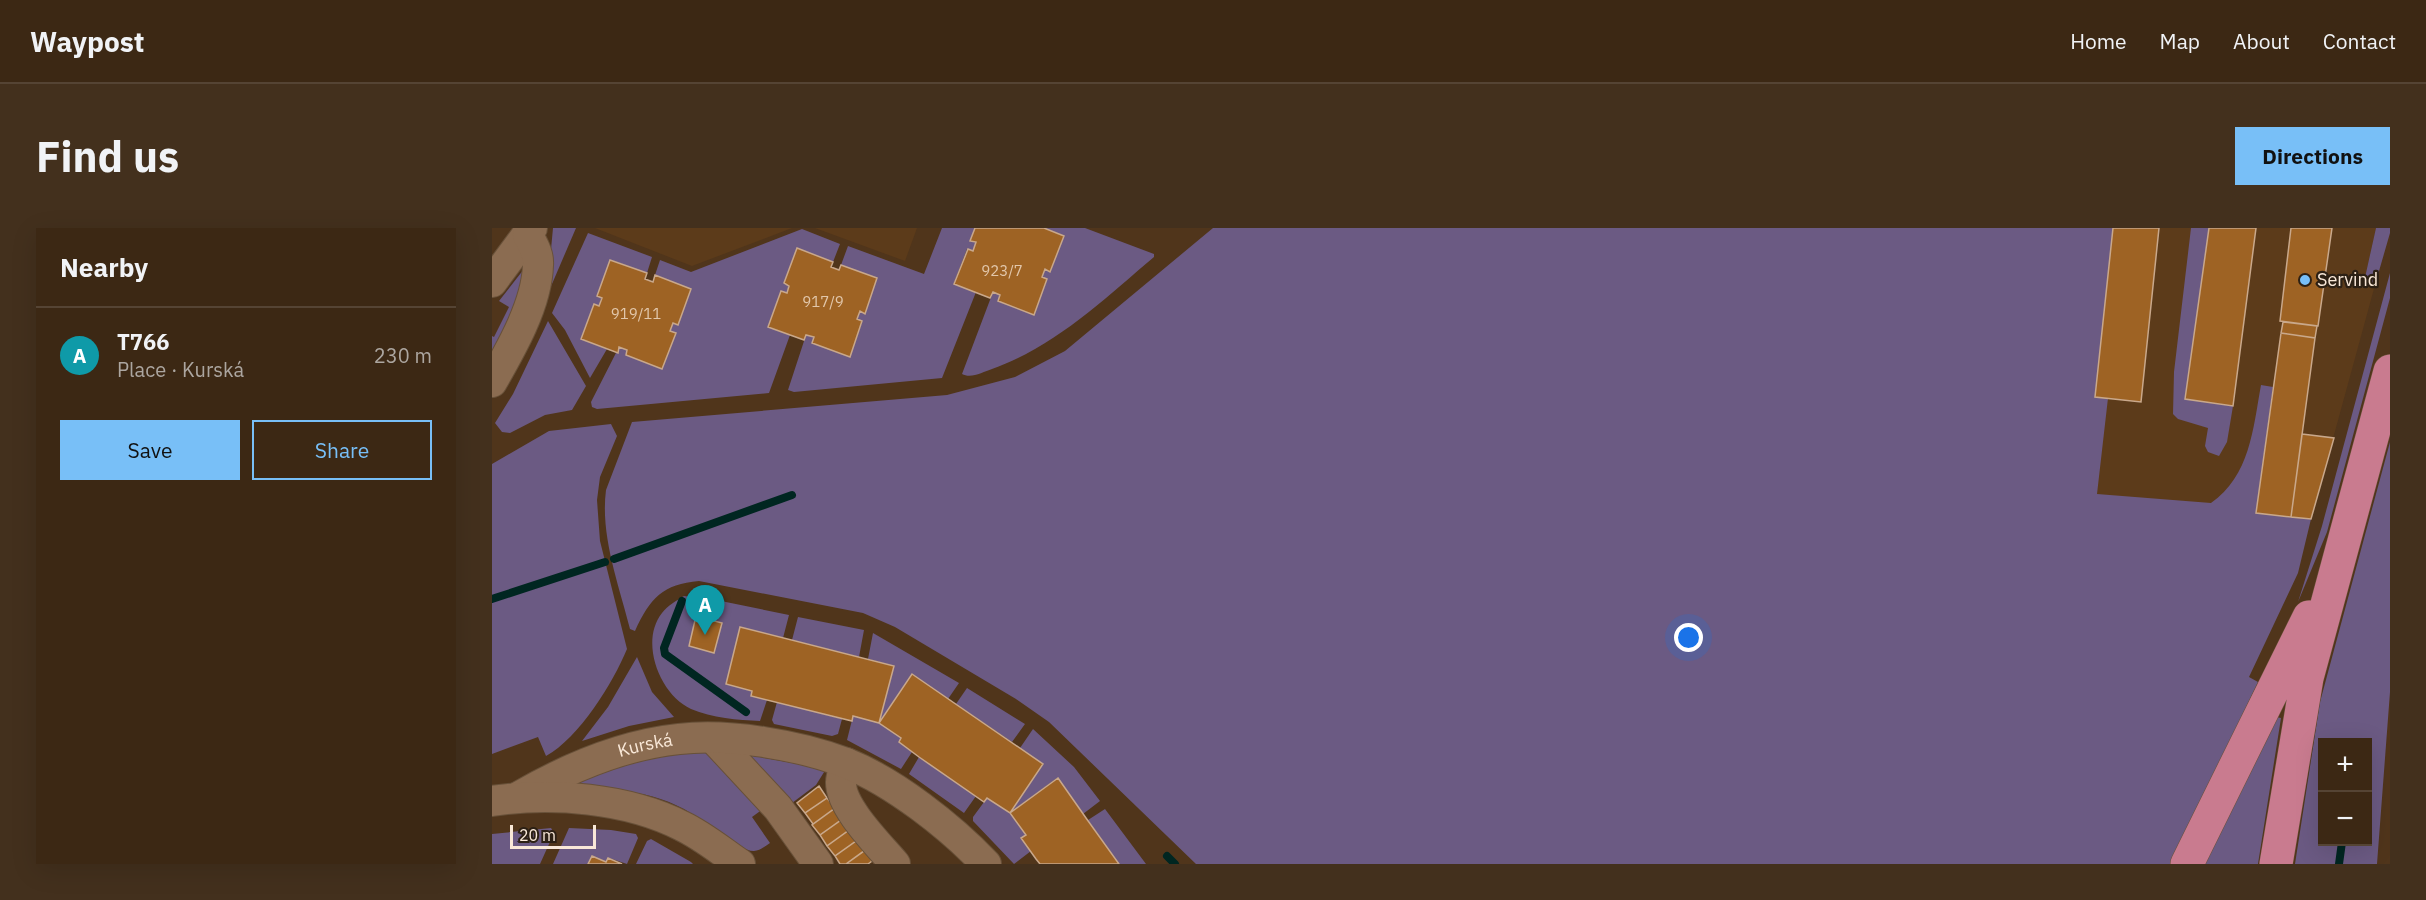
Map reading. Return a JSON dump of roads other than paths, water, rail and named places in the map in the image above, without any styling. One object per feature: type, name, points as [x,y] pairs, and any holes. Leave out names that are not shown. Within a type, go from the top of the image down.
[{"type":"highway","points":[[2276,864],[2307,678],[2390,371]]},
{"type":"highway","points":[[2187,864],[2340,557]]},
{"type":"street","points":[[492,282],[530,231]]},
{"type":"street","points":[[492,382],[534,292],[538,264],[537,252],[530,231]]},
{"type":"street","points":[[713,738],[778,808],[818,864]]},
{"type":"street","name":"Kurská","points":[[505,799],[581,764],[615,752],[679,739],[713,738],[780,747],[846,763],[915,805],[950,831],[986,864]]},
{"type":"street","points":[[846,763],[841,781],[843,795],[849,807],[895,864]]},
{"type":"street","name":"Kurská","points":[[505,799],[590,801],[628,807],[662,817],[700,836],[740,864]]},
{"type":"waterway","points":[[614,559],[792,495]]},
{"type":"waterway","points":[[492,599],[605,562]]},
{"type":"waterway","points":[[682,601],[664,648],[665,654],[746,712]]},
{"type":"waterway","points":[[2339,864],[2341,846]]},
{"type":"waterway","points":[[1167,856],[1175,864]]},
{"type":"place","name":"Servind","points":[[2305,280]]},
{"type":"place","name":"T766","points":[[705,635]]}]
